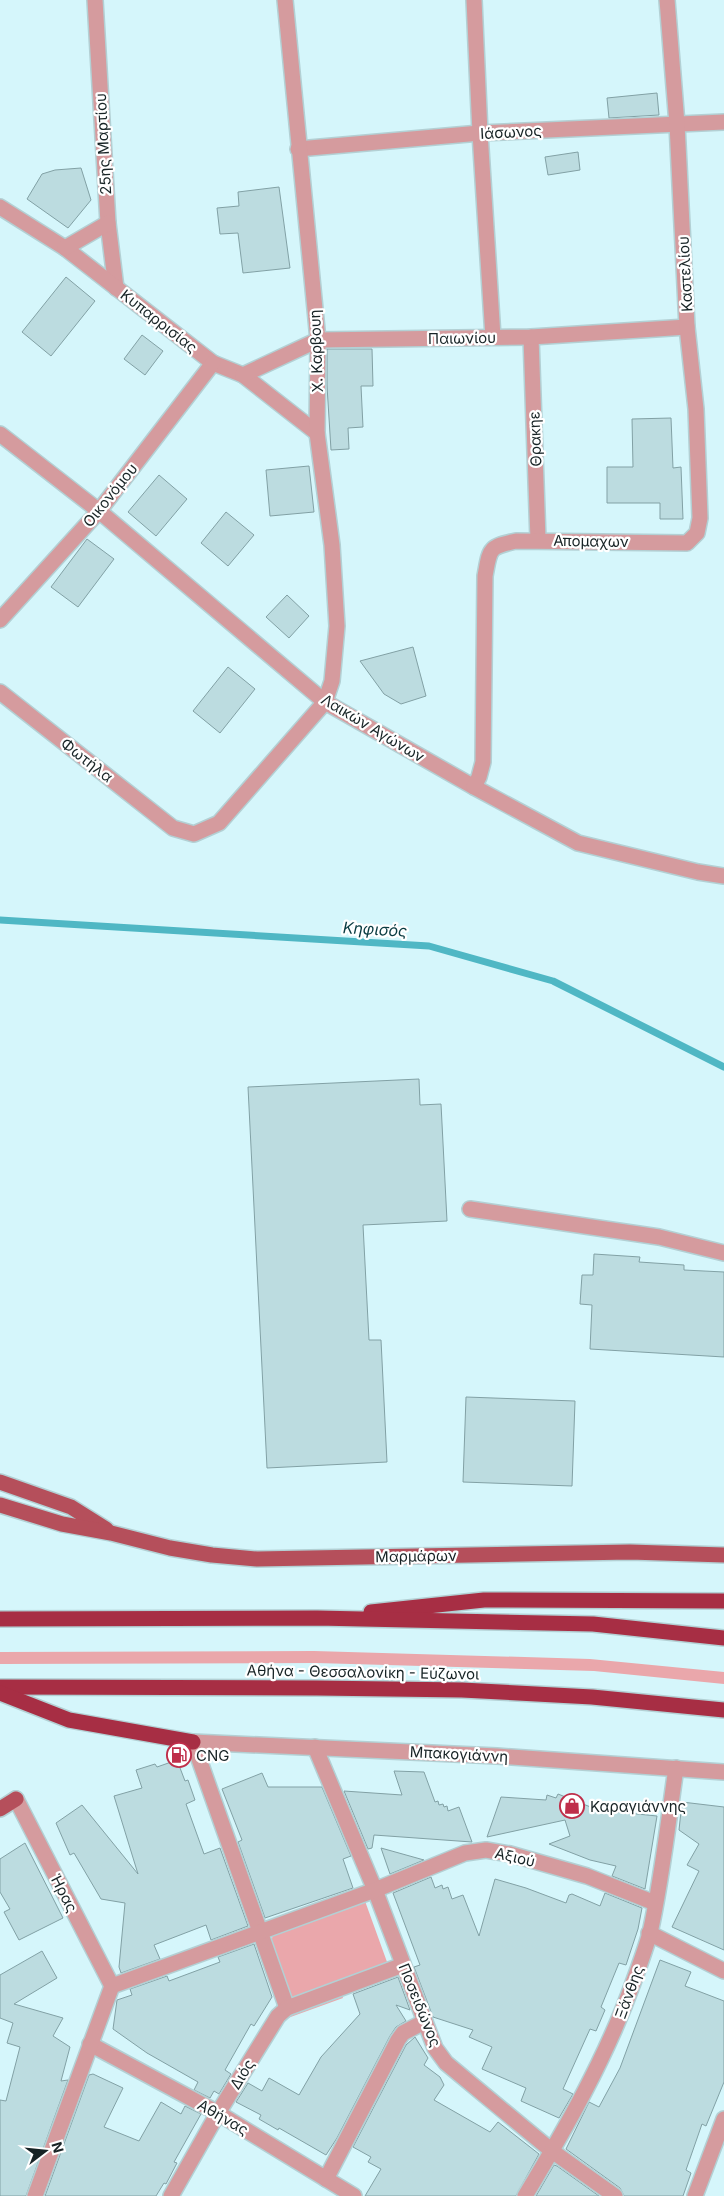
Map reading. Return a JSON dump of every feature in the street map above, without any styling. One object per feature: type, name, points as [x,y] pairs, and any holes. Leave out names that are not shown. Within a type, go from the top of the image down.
[{"type":"highway","points":[[317,1618],[484,1600],[724,1601]]},
{"type":"highway","points":[[0,1618],[317,1618],[593,1624],[724,1638]]},
{"type":"highway","name":"Αθήνα - Θεσσαλονίκη - Εύζωνοι","points":[[0,1687],[462,1690],[592,1697],[724,1710]]},
{"type":"highway","points":[[0,1692],[69,1720],[193,1742]]},
{"type":"main road","name":"Μαρμάρων","points":[[0,1482],[70,1507],[111,1533]]},
{"type":"main road","name":"Μαρμάρων","points":[[0,1505],[62,1524],[179,1549],[257,1559],[630,1552],[724,1555]]},
{"type":"main road","points":[[0,1512],[19,1510]]},
{"type":"main road","points":[[0,1809],[16,1800]]},
{"type":"street","name":"25ης Μαρτίου","points":[[95,0],[108,223],[116,288]]},
{"type":"street","name":"Χ. Καρβουη","points":[[285,0],[318,340],[317,433],[332,545],[337,626],[332,681],[325,702]]},
{"type":"street","points":[[474,0],[480,134],[493,337]]},
{"type":"street","name":"Καστελίου","points":[[667,0],[677,124],[687,327],[696,409],[700,518],[697,533],[687,543]]},
{"type":"street","name":"Ιάσωνος","points":[[298,149],[480,134],[724,122]]},
{"type":"street","name":"Κυπαρρισίας","points":[[0,207],[65,248],[213,363],[243,375],[317,433]]},
{"type":"street","points":[[65,248],[108,223]]},
{"type":"street","name":"Παιωνίου","points":[[243,375],[318,340],[531,337],[687,327]]},
{"type":"street","name":"Θρακηε","points":[[531,337],[538,540]]},
{"type":"street","name":"Οικονόμου","points":[[0,620],[99,511],[213,363]]},
{"type":"street","name":"Λαικών Αγώνων","points":[[0,434],[99,511],[325,702],[474,787],[578,843],[698,872],[724,876]]},
{"type":"street","name":"Απομαχων","points":[[474,787],[480,777],[483,762],[485,576],[489,555],[496,545],[516,541],[538,540],[687,543]]},
{"type":"street","name":"Φωτήλα","points":[[0,692],[173,828],[194,834],[219,823],[325,702]]},
{"type":"street","points":[[470,1209],[659,1237],[724,1253]]},
{"type":"street","points":[[193,1742],[287,2008],[403,1965]]},
{"type":"street","name":"Μπακογιάννη","points":[[193,1742],[315,1747],[724,1772]]},
{"type":"street","name":"Ποσειδώνος","points":[[315,1747],[375,1890],[435,2048],[446,2063],[552,2151],[615,2196]]},
{"type":"street","name":"Ξάνθης","points":[[525,2196],[585,2092],[621,2017],[650,1933],[676,1768]]},
{"type":"street","name":"Ήρας","points":[[16,1800],[112,1986]]},
{"type":"street","name":"Αξιού","points":[[112,1986],[261,1933],[375,1890],[465,1853],[486,1850],[510,1854],[586,1876],[655,1903]]},
{"type":"street","points":[[650,1933],[724,1971]]},
{"type":"street","points":[[35,2196],[112,1986]]},
{"type":"street","name":"Διός","points":[[171,2196],[218,2113],[278,2016],[287,2008]]},
{"type":"street","points":[[326,2179],[398,2040],[403,2033],[424,2022]]},
{"type":"street","name":"Αθήνας","points":[[90,2044],[218,2113],[354,2196]]},
{"type":"street","points":[[695,2196],[724,2119]]},
{"type":"shaded area","points":[[314,1651],[590,1659],[724,1672],[724,1684],[594,1671],[316,1663],[0,1664],[0,1652]]},
{"type":"shaded area","points":[[361,1890],[391,1973],[341,1992],[343,1998],[285,2019],[259,1944],[272,1939],[273,1931]]},
{"type":"building","points":[[657,93],[659,115],[609,118],[607,98]]},
{"type":"building","points":[[578,152],[580,170],[548,175],[545,157]]},
{"type":"building","points":[[81,168],[91,200],[68,228],[27,199],[42,174],[55,170]]},
{"type":"building","points":[[279,187],[290,268],[243,273],[238,233],[220,234],[217,208],[239,206],[238,192]]},
{"type":"building","points":[[66,277],[95,301],[51,356],[22,332]]},
{"type":"building","points":[[142,335],[163,351],[145,375],[124,359]]},
{"type":"building","points":[[327,349],[372,349],[373,386],[361,386],[363,427],[348,428],[349,449],[331,450]]},
{"type":"building","points":[[671,418],[673,468],[681,467],[683,519],[660,519],[660,503],[607,503],[607,467],[633,467],[632,419]]},
{"type":"building","points":[[309,466],[314,512],[270,516],[266,470]]},
{"type":"building","points":[[159,475],[187,499],[156,536],[128,512]]},
{"type":"building","points":[[226,512],[254,535],[228,566],[201,543]]},
{"type":"building","points":[[87,539],[114,559],[78,607],[51,587]]},
{"type":"building","points":[[287,595],[309,616],[289,638],[266,617]]},
{"type":"building","points":[[413,647],[426,696],[401,704],[384,694],[360,661]]},
{"type":"building","points":[[228,667],[255,689],[220,733],[193,711]]},
{"type":"building","points":[[419,1079],[420,1105],[441,1104],[447,1221],[363,1225],[369,1340],[381,1340],[387,1462],[267,1468],[248,1087]]},
{"type":"building","points":[[594,1254],[640,1257],[639,1262],[684,1265],[684,1270],[724,1272],[724,1357],[590,1349],[592,1305],[580,1304],[582,1275],[593,1275]]},
{"type":"building","points":[[466,1397],[575,1401],[572,1486],[463,1482]]},
{"type":"building","points":[[177,1760],[185,1781],[188,1780],[195,1800],[186,1804],[204,1854],[220,1848],[248,1926],[211,1940],[206,1925],[154,1945],[160,1959],[121,1973],[119,1967],[125,1903],[101,1899],[74,1853],[70,1855],[56,1823],[82,1805],[138,1874],[114,1796],[142,1788],[136,1770],[155,1764],[157,1767]]},
{"type":"building","points":[[394,1771],[424,1772],[435,1802],[438,1801],[439,1805],[443,1804],[444,1807],[447,1806],[448,1811],[459,1807],[472,1842],[374,1835],[372,1848],[368,1849],[344,1791],[402,1795]]},
{"type":"building","points":[[262,1773],[268,1787],[322,1787],[351,1856],[343,1859],[353,1888],[265,1918],[238,1842],[242,1840],[222,1789]]},
{"type":"building","points":[[558,1794],[598,1810],[657,1816],[645,1889],[612,1876],[616,1866],[590,1860],[549,1844],[570,1836],[565,1820],[487,1837],[501,1797],[546,1800],[547,1795],[556,1798]]},
{"type":"building","points":[[682,1802],[724,1807],[724,1950],[672,1927],[699,1871],[687,1865],[699,1844],[679,1830]]},
{"type":"building","points":[[25,1843],[63,1918],[19,1940],[4,1912],[10,1909],[0,1892],[0,1859]]},
{"type":"building","points":[[381,1848],[424,1860],[390,1874]]},
{"type":"building","points":[[431,1877],[435,1888],[442,1885],[443,1889],[448,1887],[452,1899],[463,1895],[479,1936],[495,1879],[566,1903],[569,1895],[572,1894],[600,1906],[605,1893],[642,1908],[638,1929],[626,1965],[619,1963],[601,2007],[605,2010],[596,2031],[590,2029],[563,2089],[573,2094],[559,2118],[521,2101],[526,2088],[482,2069],[492,2047],[469,2037],[473,2030],[433,2017],[414,1967],[420,1965],[393,1893]]},
{"type":"building","points":[[254,1944],[272,1997],[254,2026],[251,2024],[225,2070],[231,2074],[219,2094],[214,2091],[210,2098],[194,2090],[198,2082],[147,2053],[113,2029],[117,2000],[132,1995],[130,1989],[167,1976],[169,1981],[220,1962],[218,1957]]},
{"type":"building","points":[[42,1951],[57,1978],[14,2004],[63,2018],[53,2036],[70,2047],[61,2081],[68,2080],[26,2196],[0,2196],[0,2100],[6,2101],[20,2047],[7,2043],[13,2023],[0,2018],[0,1975]]},
{"type":"building","points":[[660,1960],[691,1972],[685,1986],[724,2001],[724,2082],[706,2126],[702,2124],[686,2170],[691,2173],[683,2196],[624,2196],[620,2188],[566,2149],[589,2102],[599,2107],[620,2068]]},
{"type":"building","points":[[398,1977],[410,2010],[396,2005],[406,2021],[396,2027],[390,2036],[337,2138],[326,2155],[279,2128],[278,2130],[259,2119],[261,2115],[236,2102],[248,2083],[262,2091],[269,2078],[299,2095],[321,2057],[360,2014],[353,1994]]},
{"type":"building","points":[[415,2037],[428,2058],[424,2065],[440,2077],[444,2085],[434,2100],[490,2132],[498,2122],[539,2154],[516,2196],[365,2196],[381,2169],[368,2162],[371,2157],[353,2147],[406,2045]]},
{"type":"building","points":[[93,2074],[123,2088],[104,2127],[139,2141],[161,2102],[181,2114],[185,2106],[201,2114],[174,2162],[177,2163],[166,2184],[164,2183],[156,2196],[45,2196],[89,2075]]},
{"type":"building","points":[[554,2165],[557,2166],[599,2196],[536,2196]]},
{"type":"waterway","name":"Κηφισός","points":[[0,920],[429,946],[553,981],[724,1067]]},
{"type":"place","name":"CNG","points":[[179,1755]]},
{"type":"place","name":"Καραγιάννης","points":[[572,1806]]}]
